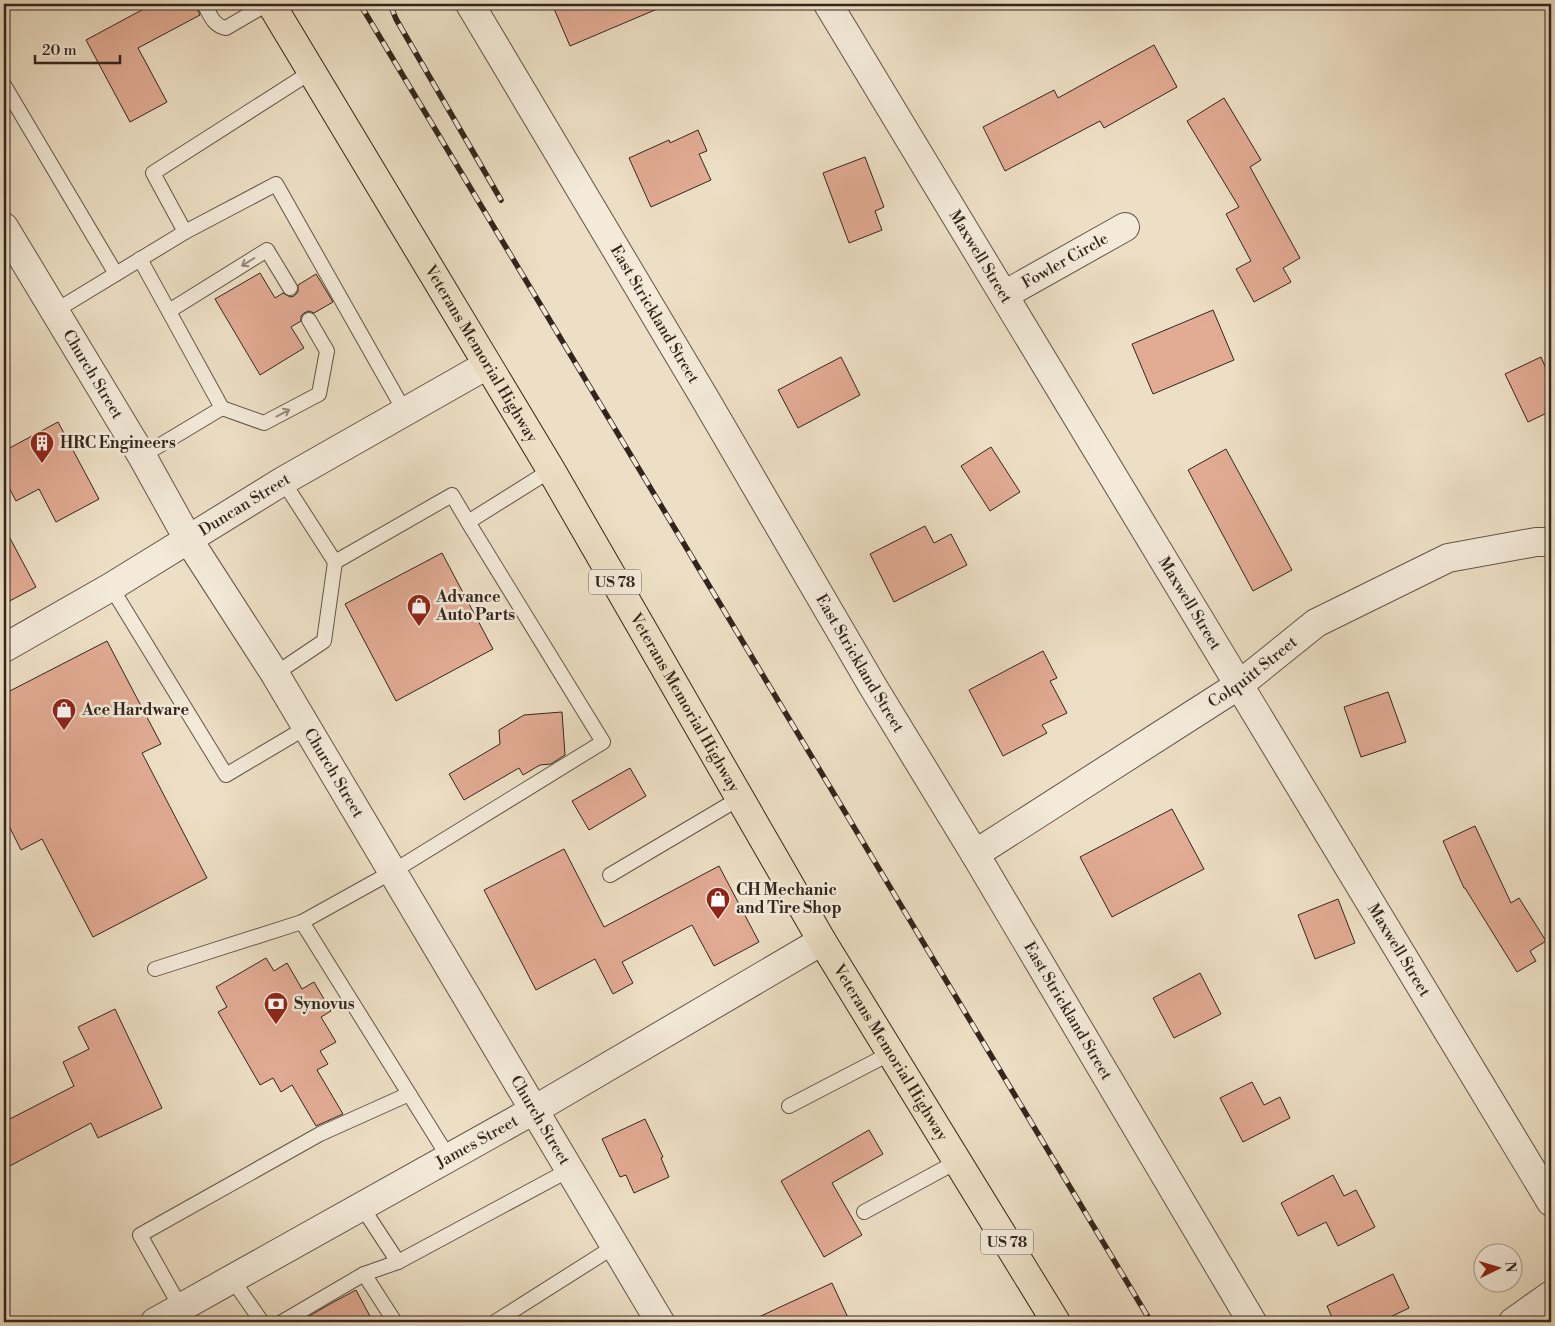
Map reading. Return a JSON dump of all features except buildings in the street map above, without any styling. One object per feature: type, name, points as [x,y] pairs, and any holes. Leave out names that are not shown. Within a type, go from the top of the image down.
[{"type":"main road","name":"Veterans Memorial Highway","points":[[269,4],[551,470],[822,942],[1056,1322]]},
{"type":"street","name":"East Strickland Street","points":[[470,4],[704,397],[872,685],[975,854],[1252,1322]]},
{"type":"street","name":"Maxwell Street","points":[[828,4],[1551,1202]]},
{"type":"street","name":"Church Street","points":[[4,226],[142,456],[188,539],[307,727],[660,1322]]},
{"type":"street","name":"Fowler Circle","points":[[1004,295],[1125,226]]},
{"type":"street","name":"Duncan Street","points":[[4,648],[110,587],[283,481],[487,365]]},
{"type":"street","name":"Colquitt Street","points":[[975,854],[1239,684],[1316,623],[1448,558],[1536,542],[1551,542]]},
{"type":"street","name":"James Street","points":[[156,1322],[534,1110],[822,942]]},
{"type":"street","points":[[1513,1322],[1551,1295]]},
{"type":"lane","points":[[204,4],[218,27],[226,28],[269,4]]},
{"type":"lane","points":[[185,232],[153,173],[311,72]]},
{"type":"lane","points":[[4,85],[116,274]]},
{"type":"lane","points":[[55,311],[185,232],[276,184],[405,412]]},
{"type":"lane","points":[[169,311],[267,250],[290,288]]},
{"type":"lane","points":[[140,259],[222,408],[264,423],[319,394],[328,351],[309,320]]},
{"type":"lane","points":[[142,456],[222,408]]},
{"type":"lane","points":[[468,522],[551,470]]},
{"type":"lane","points":[[275,674],[324,641],[335,562],[283,481]]},
{"type":"lane","points":[[155,969],[302,922],[392,872],[603,742],[452,495],[335,562]]},
{"type":"lane","points":[[110,587],[226,775],[307,727]]},
{"type":"lane","points":[[610,875],[740,798]]},
{"type":"lane","points":[[302,922],[448,1158]]},
{"type":"lane","points":[[789,1106],[890,1052]]},
{"type":"lane","points":[[181,1308],[140,1235],[320,1134],[408,1094]]},
{"type":"lane","points":[[864,1212],[958,1161]]},
{"type":"lane","points":[[282,1322],[364,1274],[398,1262],[569,1170]]},
{"type":"lane","points":[[362,1207],[398,1262]]},
{"type":"lane","points":[[495,1322],[615,1246]]},
{"type":"lane","points":[[364,1274],[395,1322]]},
{"type":"lane","points":[[232,1279],[262,1322]]},
{"type":"railway","points":[[360,4],[1151,1322]]},
{"type":"railway","points":[[390,4],[396,19],[501,200]]},
{"type":"place","name":"HRC Engineers","points":[[42,464]]},
{"type":"place","name":"Advance Auto Parts","points":[[419,627]]},
{"type":"place","name":"Ace Hardware","points":[[64,731]]},
{"type":"place","name":"CH Mechanic and Tire Shop","points":[[718,920]]},
{"type":"place","name":"Synovus","points":[[276,1025]]}]
